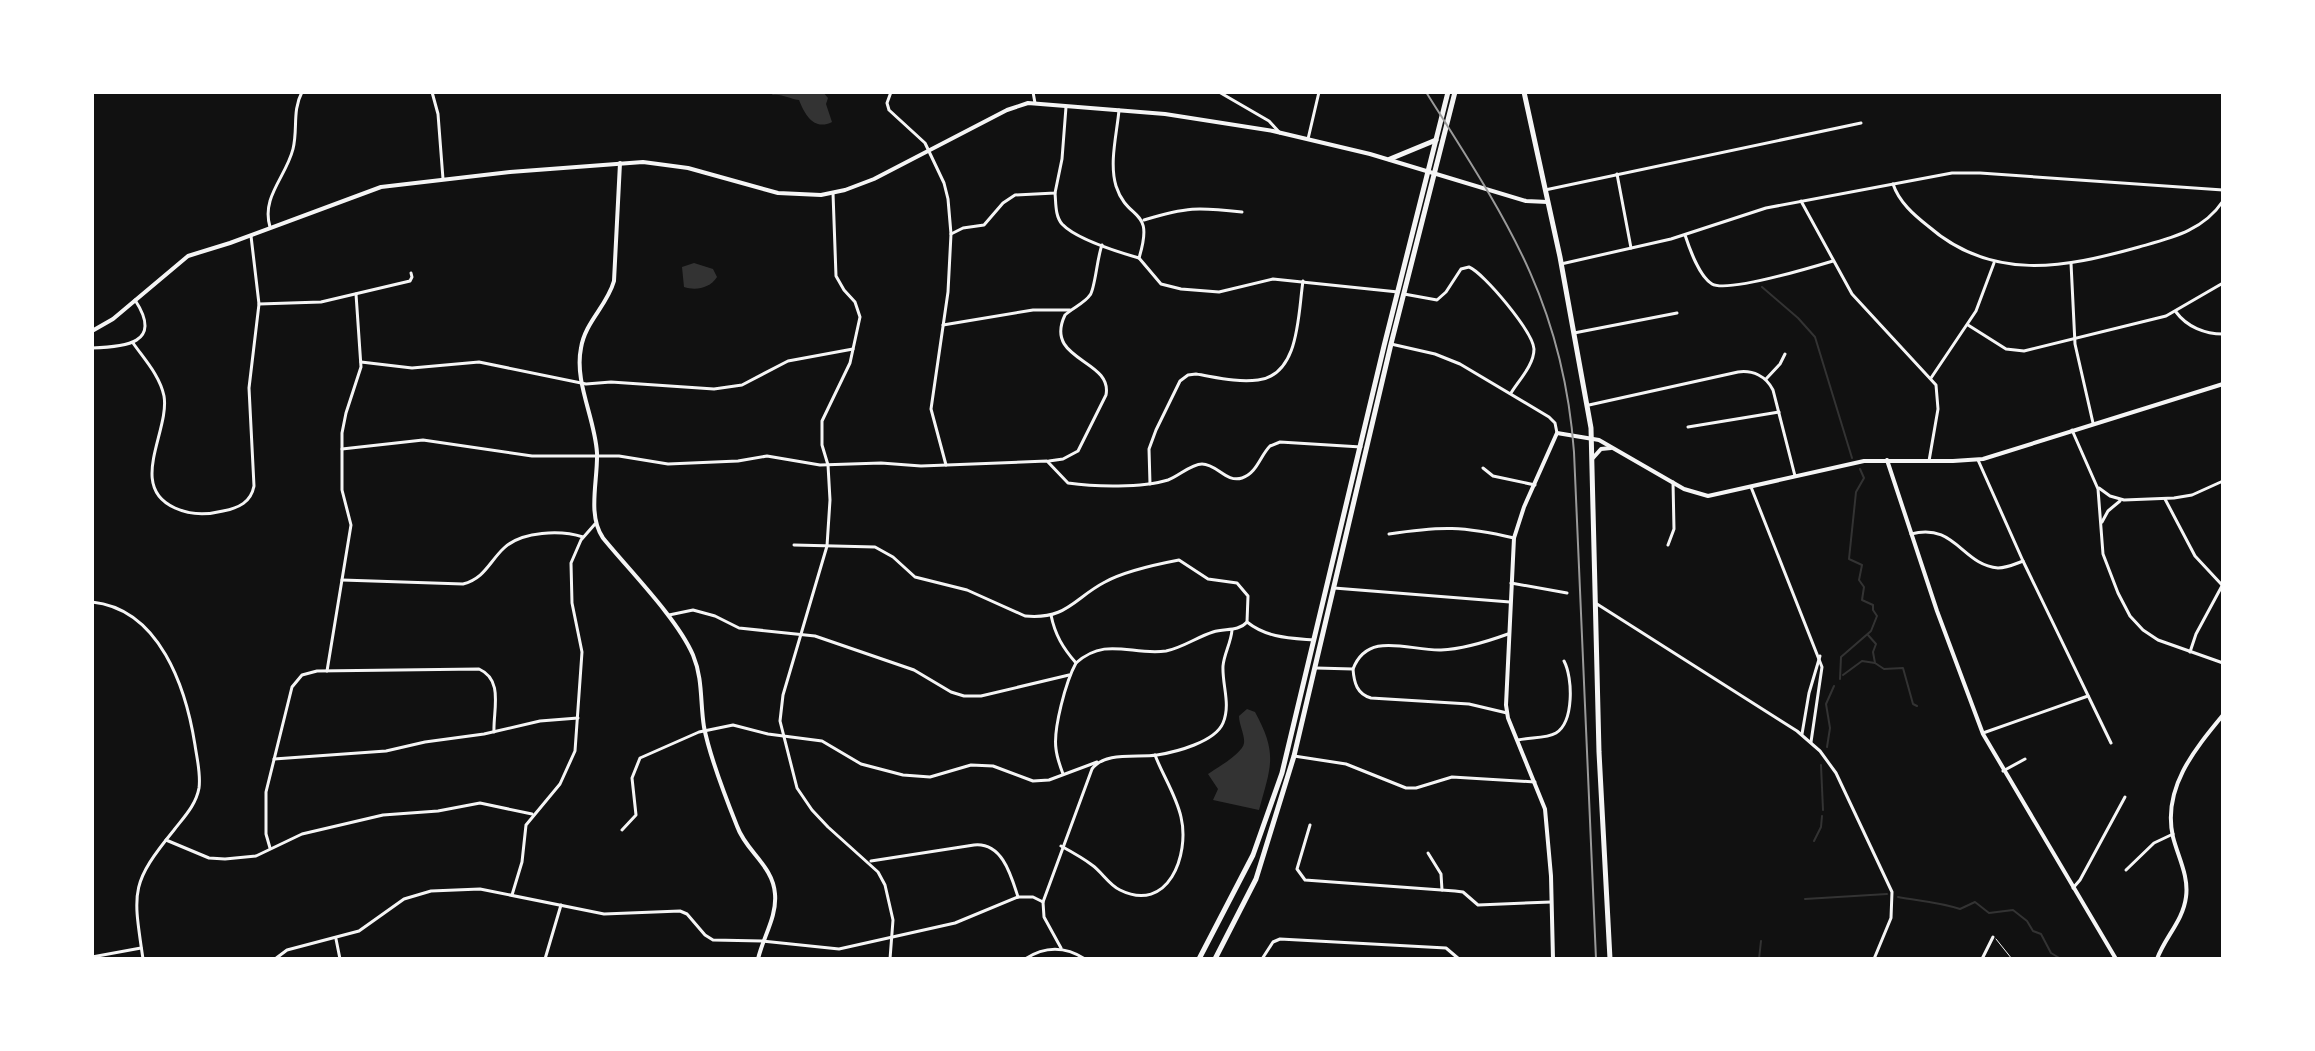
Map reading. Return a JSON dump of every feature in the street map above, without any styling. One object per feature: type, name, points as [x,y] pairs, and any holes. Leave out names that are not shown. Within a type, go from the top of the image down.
[{"type":"main road","points":[[1199,959],[1245,872],[1282,773],[1428,186],[1448,92]]},
{"type":"main road","points":[[1434,161],[1444,137],[1455,92]]},
{"type":"main road","points":[[1524,92],[1561,264],[1591,439],[1599,752],[1610,959]]},
{"type":"main road","points":[[1390,159],[1436,140]]},
{"type":"main road","points":[[1215,959],[1256,879],[1294,756],[1401,293]]},
{"type":"street","points":[[270,227],[267,207],[292,152],[295,112],[302,92]]},
{"type":"street","points":[[432,92],[438,114],[443,179]]},
{"type":"street","points":[[891,92],[887,103],[889,110],[916,132],[930,150],[944,183],[951,234],[948,292],[931,409],[946,465]]},
{"type":"street","points":[[1033,92],[1035,103]]},
{"type":"street","points":[[1219,92],[1269,121],[1280,133]]},
{"type":"street","points":[[1308,139],[1319,92]]},
{"type":"street","points":[[92,331],[110,321],[185,257],[377,188],[620,163],[675,165],[786,194],[833,193],[866,183],[1013,107],[1035,103],[1211,120],[1280,133],[1390,159],[1530,202],[1548,202]]},
{"type":"street","points":[[1066,105],[1062,159],[1055,193],[1056,209],[1064,225],[1102,245],[1139,258],[1161,284],[1181,289],[1219,292],[1264,279],[1303,281],[1437,300],[1461,269],[1469,267],[1496,291],[1533,344],[1528,367],[1511,393]]},
{"type":"street","points":[[1119,110],[1114,174],[1121,197],[1143,220],[1144,238],[1139,258]]},
{"type":"street","points":[[1545,190],[1861,123]]},
{"type":"street","points":[[620,163],[615,274],[611,291],[583,340],[580,365],[597,456],[595,524],[605,541],[687,642],[697,665],[705,730],[739,833],[768,870],[775,888],[772,919],[758,959]]},
{"type":"street","points":[[1561,264],[1685,235],[1753,212],[1945,174],[1973,172],[2223,190]]},
{"type":"street","points":[[1617,174],[1631,248]]},
{"type":"street","points":[[1893,184],[1904,203],[1941,237],[1972,255],[1994,262],[2030,266],[2071,263],[2140,247],[2193,229],[2208,220],[2223,201]]},
{"type":"street","points":[[833,193],[836,276],[855,302],[860,317],[844,381],[822,421],[831,518],[827,546],[783,695],[780,721],[797,788],[812,810],[878,872],[889,896],[893,920],[890,959]]},
{"type":"street","points":[[951,234],[963,228],[984,225],[1003,203],[1015,195],[1055,193]]},
{"type":"street","points":[[1801,201],[1855,297],[1931,378],[1937,391],[1938,405],[1929,461]]},
{"type":"street","points":[[1143,220],[1198,207],[1242,212]]},
{"type":"street","points":[[133,343],[156,376],[164,395],[164,416],[151,470],[157,492],[170,506],[185,512],[206,514],[234,508],[248,499],[254,487],[249,388],[259,304],[250,235]]},
{"type":"street","points":[[1685,235],[1704,275],[1718,286],[1738,285],[1833,261]]},
{"type":"street","points":[[342,449],[428,440],[536,457],[619,456],[668,464],[738,461],[767,456],[828,465],[946,465],[1063,459],[1078,451],[1108,386],[1103,377],[1072,354],[1063,343],[1062,320],[1070,310],[1090,297],[1102,245]]},
{"type":"street","points":[[1931,378],[1968,325],[1985,292],[1994,262]]},
{"type":"street","points":[[2071,263],[2075,339],[2093,423]]},
{"type":"street","points":[[259,304],[314,303],[402,281]]},
{"type":"street","points":[[1150,484],[1149,449],[1180,381],[1196,374],[1256,381],[1279,371],[1292,350],[1303,281]]},
{"type":"street","points":[[1968,325],[2013,351],[2075,339],[2176,312],[2223,283]]},
{"type":"street","points":[[327,671],[351,520],[343,493],[342,449],[344,420],[361,362],[356,294]]},
{"type":"street","points":[[92,348],[123,347],[141,335],[144,322],[135,300]]},
{"type":"street","points":[[943,325],[1036,310],[1070,310]]},
{"type":"street","points":[[2176,312],[2182,320],[2200,331],[2223,334]]},
{"type":"street","points":[[1574,333],[1677,313]]},
{"type":"street","points":[[1391,344],[1435,354],[1460,364],[1551,418],[1557,433],[1514,538],[1507,713],[1545,809],[1553,959]]},
{"type":"street","points":[[361,362],[412,368],[482,362],[583,383],[637,383],[714,389],[742,385],[788,361],[853,349]]},
{"type":"street","points":[[1766,379],[1785,354]]},
{"type":"street","points":[[1586,406],[1753,372],[1766,379],[1773,390],[1795,476]]},
{"type":"street","points":[[1557,433],[1599,440],[1695,494],[1708,496],[1859,462],[1978,460],[2223,384]]},
{"type":"street","points":[[1688,427],[1780,412]]},
{"type":"street","points":[[2072,430],[2097,486],[2106,563],[2130,616],[2150,635],[2223,663]]},
{"type":"street","points":[[1047,461],[1068,483],[1150,484],[1176,477],[1202,464],[1212,466],[1228,477],[1241,478],[1254,470],[1270,446],[1280,442],[1361,447]]},
{"type":"street","points":[[1592,460],[1600,450],[1611,448]]},
{"type":"street","points":[[1887,460],[1983,733],[2116,959]]},
{"type":"street","points":[[1978,460],[2111,743]]},
{"type":"street","points":[[1483,468],[1493,476],[1535,485]]},
{"type":"street","points":[[2097,486],[2110,496],[2124,500],[2165,499],[2192,495],[2223,481]]},
{"type":"street","points":[[1668,545],[1674,529],[1673,482]]},
{"type":"street","points":[[1751,487],[1820,656],[1823,674],[1811,742]]},
{"type":"street","points":[[2165,499],[2195,556],[2223,584],[2196,634],[2190,652]]},
{"type":"street","points":[[2100,526],[2111,508],[2124,500]]},
{"type":"street","points":[[512,895],[522,862],[523,831],[532,814],[555,790],[568,770],[575,751],[582,652],[570,580],[572,558],[583,537],[595,524]]},
{"type":"street","points":[[1389,534],[1432,527],[1458,527],[1514,538]]},
{"type":"street","points":[[1911,534],[1927,532],[1944,535],[1974,558],[1991,566],[2006,567],[2023,561]]},
{"type":"street","points":[[342,580],[463,584],[481,576],[503,549],[518,539],[541,535],[583,537]]},
{"type":"street","points":[[794,545],[875,547],[921,579],[967,590],[1025,616],[1051,615],[1077,604],[1111,579],[1179,560],[1203,577],[1237,583],[1248,596],[1247,622],[1243,627],[1213,632],[1177,648],[1162,651],[1110,647],[1089,654],[1076,663],[1069,675],[1055,742],[1063,774]]},
{"type":"street","points":[[1511,583],[1567,593]]},
{"type":"street","points":[[1334,588],[1510,602]]},
{"type":"street","points":[[92,602],[119,609],[140,624],[168,660],[184,693],[197,754],[199,787],[192,807],[147,864],[138,887],[136,904],[143,959]]},
{"type":"street","points":[[1597,604],[1802,735],[1825,756],[1892,895],[1891,918],[1874,959]]},
{"type":"street","points":[[668,616],[693,610],[715,616],[739,628],[802,633],[914,670],[951,692],[964,696],[981,696],[1069,675]]},
{"type":"street","points":[[1051,615],[1063,647],[1076,663]]},
{"type":"street","points":[[1247,622],[1267,634],[1314,640]]},
{"type":"street","points":[[622,830],[633,821],[636,813],[632,778],[639,760],[650,752],[705,730],[736,726],[822,741],[861,764],[903,775],[930,777],[971,765],[993,766],[1033,781],[1049,780],[1097,762],[1155,755],[1205,739],[1220,730],[1226,712],[1223,662],[1232,630]]},
{"type":"street","points":[[1507,713],[1469,704],[1365,696],[1357,688],[1353,669],[1369,647],[1380,645],[1439,650],[1482,643],[1508,634]]},
{"type":"street","points":[[1802,735],[1809,693],[1820,656]]},
{"type":"street","points":[[1518,740],[1551,736],[1565,725],[1570,700],[1568,670],[1564,661]]},
{"type":"street","points":[[1315,668],[1353,669]]},
{"type":"street","points":[[270,848],[266,834],[266,795],[294,683],[308,672],[479,669],[490,675],[495,685],[494,732]]},
{"type":"street","points":[[1983,733],[2088,696]]},
{"type":"street","points":[[2159,959],[2179,920],[2186,897],[2184,871],[2173,834],[2172,802],[2179,777],[2197,747],[2223,715]]},
{"type":"street","points":[[274,759],[382,751],[545,720],[578,718]]},
{"type":"street","points":[[1061,846],[1094,866],[1121,891],[1143,896],[1162,891],[1174,876],[1184,838],[1174,795],[1155,755]]},
{"type":"street","points":[[1294,756],[1346,764],[1406,788],[1452,777],[1535,782]]},
{"type":"street","points":[[2003,771],[2025,759]]},
{"type":"street","points":[[1061,948],[1044,917],[1043,902],[1061,846],[1097,762]]},
{"type":"street","points":[[1075,770],[1081,773]]},
{"type":"street","points":[[1085,777],[1085,784]]},
{"type":"street","points":[[2073,888],[2125,797]]},
{"type":"street","points":[[166,840],[215,859],[253,856],[306,833],[383,815],[436,811],[480,803],[532,814]]},
{"type":"street","points":[[1310,825],[1297,869],[1305,880],[1463,892],[1478,905],[1551,902]]},
{"type":"street","points":[[2126,870],[2154,843],[2173,834]]},
{"type":"street","points":[[870,862],[987,845],[995,850],[1006,867],[1018,897]]},
{"type":"street","points":[[1428,853],[1441,874],[1442,890]]},
{"type":"street","points":[[275,959],[287,950],[362,930],[401,901],[419,893],[473,888],[615,915],[680,911],[693,919],[713,940],[762,941],[839,949],[858,947],[892,935],[970,918],[1018,897],[1033,897],[1043,902]]},
{"type":"street","points":[[545,959],[561,905]]},
{"type":"street","points":[[1982,959],[1993,937]]},
{"type":"street","points":[[336,939],[340,959]]},
{"type":"street","points":[[1262,959],[1273,942],[1280,939],[1446,948],[1459,959]]},
{"type":"street","points":[[92,957],[141,948]]},
{"type":"street","points":[[1025,959],[1038,952],[1061,948],[1085,959]]},
{"type":"lane","points":[[1993,937],[2012,959]]},
{"type":"shaded area","points":[[769,92],[823,92],[828,98],[826,104],[832,122],[815,123],[807,116],[799,100]]},
{"type":"shaded area","points":[[694,263],[713,269],[717,277],[711,284],[693,289],[684,287],[682,267]]},
{"type":"shaded area","points":[[1247,709],[1255,712],[1270,750],[1269,771],[1259,810],[1213,800],[1218,789],[1208,774],[1243,747],[1239,716]]},
{"type":"waterway","points":[[1762,287],[1815,337],[1852,458]]},
{"type":"waterway","points":[[1840,679],[1841,657],[1871,631],[1877,616],[1873,605],[1862,600],[1864,587],[1859,580],[1862,565],[1849,559],[1856,492],[1864,478],[1860,469]]},
{"type":"waterway","points":[[1868,635],[1876,644],[1873,652],[1875,663],[1884,669],[1903,668],[1913,704],[1917,706]]},
{"type":"waterway","points":[[1843,675],[1862,661],[1875,663]]},
{"type":"waterway","points":[[1827,747],[1830,728],[1826,704],[1834,686]]},
{"type":"waterway","points":[[1821,765],[1823,810]]},
{"type":"waterway","points":[[1814,841],[1821,827],[1822,816]]},
{"type":"waterway","points":[[1805,899],[1887,894]]},
{"type":"waterway","points":[[1898,897],[1960,909],[1975,902],[1989,913],[2013,910],[2027,921],[2033,931],[2041,934],[2051,953],[2061,959]]},
{"type":"waterway","points":[[1759,959],[1761,941]]},
{"type":"railway","points":[[1426,92],[1504,220],[1525,262],[1543,304],[1568,398],[1574,452],[1596,959]]}]
